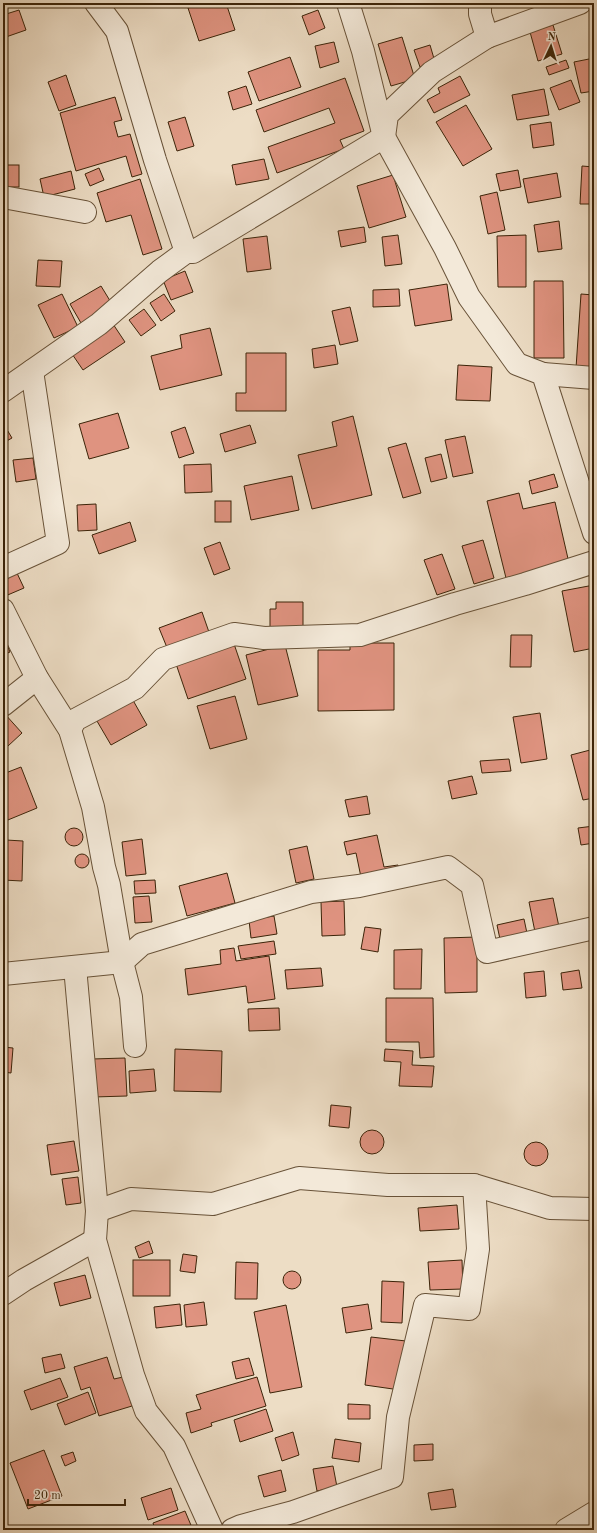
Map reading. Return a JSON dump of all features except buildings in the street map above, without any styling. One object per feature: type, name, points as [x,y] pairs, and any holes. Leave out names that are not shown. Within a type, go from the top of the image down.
[{"type":"street","points":[[96,3],[117,31],[155,160],[186,252]]},
{"type":"street","points":[[348,3],[363,51],[384,137],[445,248],[469,297],[517,364],[543,374],[594,378]]},
{"type":"street","points":[[480,3],[480,14],[487,37]]},
{"type":"street","points":[[384,137],[387,115],[432,72],[487,37],[580,3]]},
{"type":"street","points":[[3,391],[99,324],[160,271],[186,252],[193,252],[384,137]]},
{"type":"street","points":[[3,197],[85,212]]},
{"type":"street","points":[[3,568],[58,543],[32,371]]},
{"type":"street","points":[[543,374],[594,533]]},
{"type":"street","points":[[70,730],[75,720],[136,688],[163,659],[234,634],[264,638],[360,635],[455,604],[594,562]]},
{"type":"street","points":[[3,610],[37,678],[70,730],[93,807],[104,867],[109,885],[122,962],[131,997],[135,1046]]},
{"type":"street","points":[[3,705],[37,678]]},
{"type":"street","points":[[3,974],[122,962],[142,944],[311,892],[359,886],[448,866],[472,885],[486,952],[594,928]]},
{"type":"street","points":[[75,967],[97,1211],[95,1240],[133,1375],[146,1412],[174,1446],[212,1530]]},
{"type":"street","points":[[97,1211],[131,1199],[213,1204],[299,1178],[388,1184],[474,1185],[550,1208],[594,1209]]},
{"type":"street","points":[[232,1530],[241,1526],[293,1512],[392,1478],[398,1417],[425,1305],[469,1309],[478,1249],[474,1185]]},
{"type":"street","points":[[3,1294],[24,1280],[95,1240]]},
{"type":"street","points":[[566,1530],[594,1513]]}]
